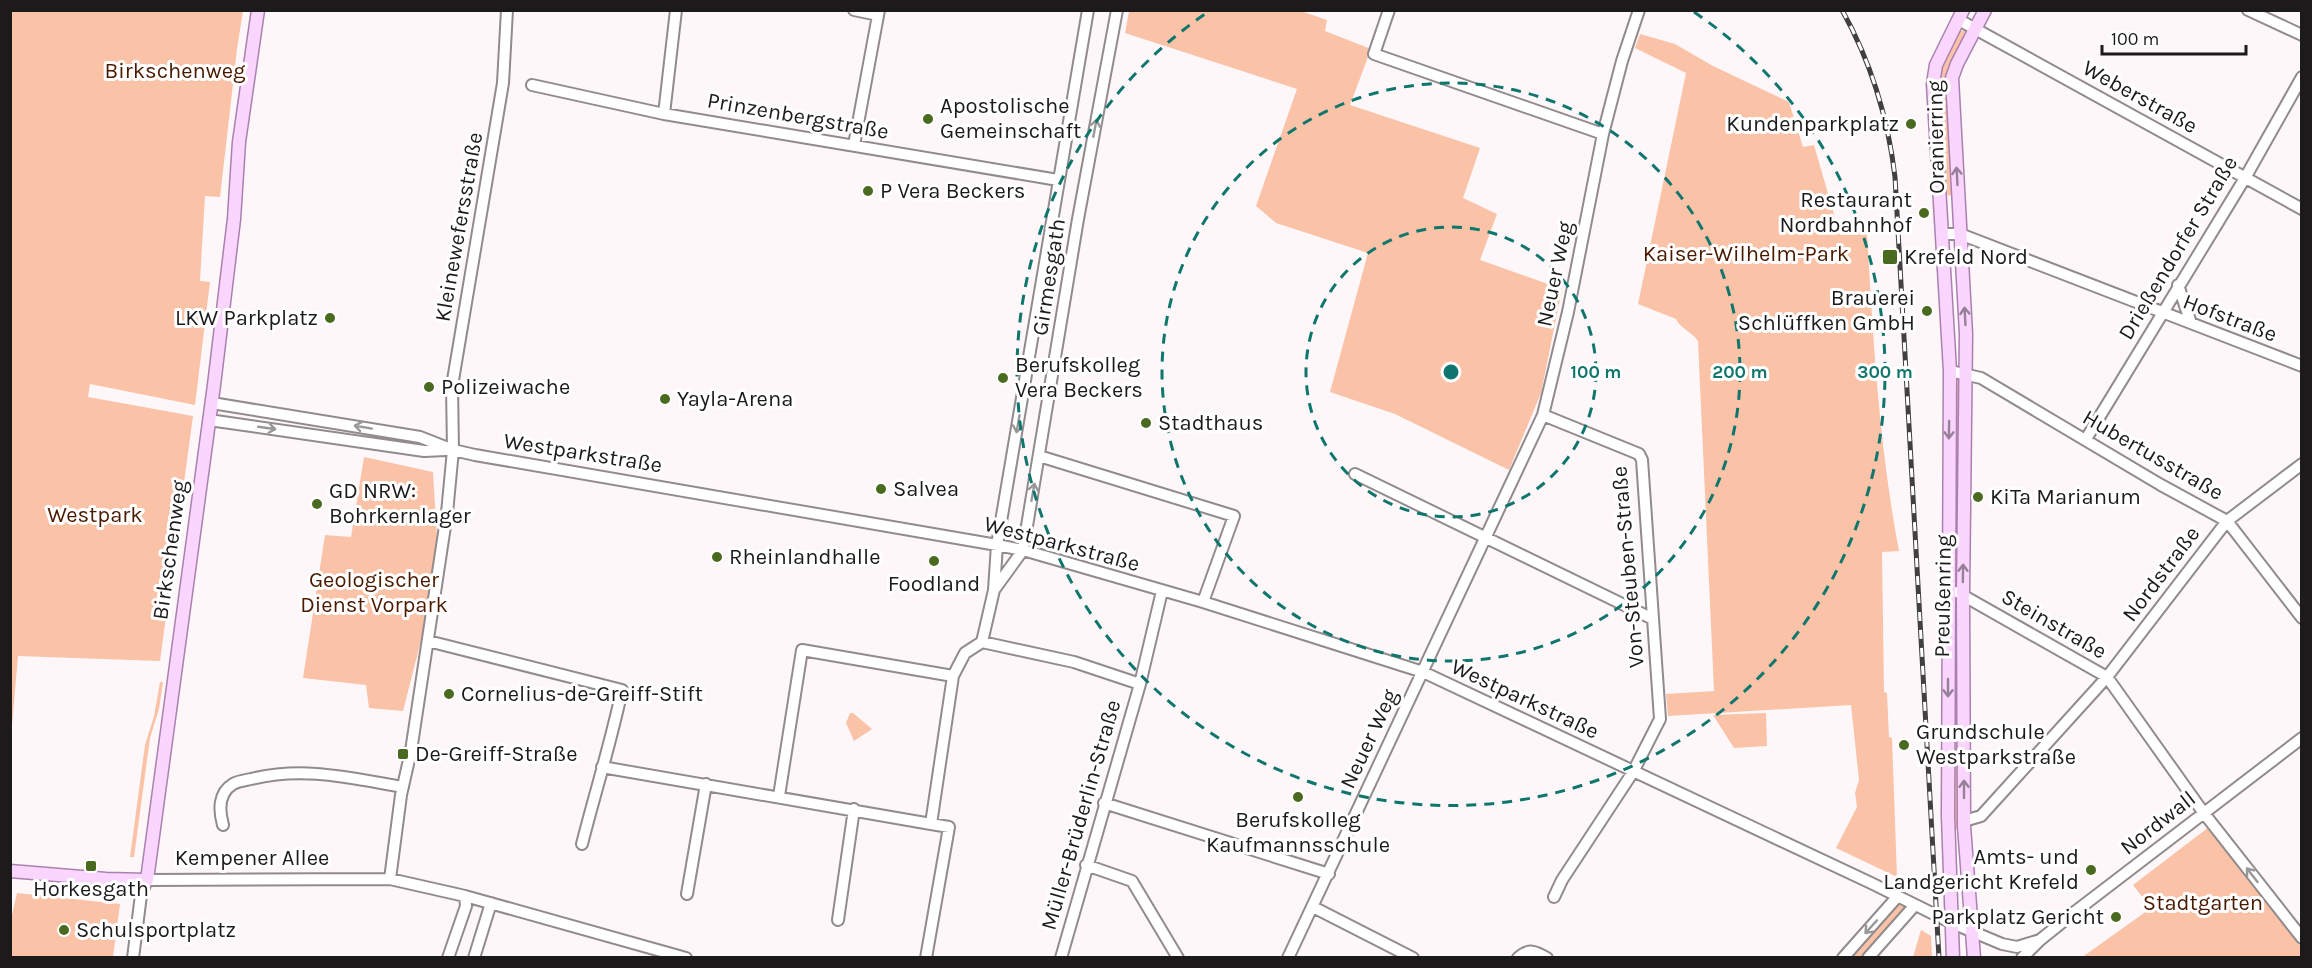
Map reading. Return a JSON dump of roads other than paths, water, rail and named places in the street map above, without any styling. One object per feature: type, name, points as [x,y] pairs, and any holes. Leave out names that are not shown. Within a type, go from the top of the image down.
[{"type":"main road","name":"Birkschenweg","points":[[147,880],[212,403],[234,219],[239,141],[258,10]]},
{"type":"main road","name":"Oranierring","points":[[1960,234],[1952,78],[1985,10]]},
{"type":"main road","name":"Oranierring","points":[[1942,234],[1934,74],[1940,55],[1961,15]]},
{"type":"main road","name":"Preußenring","points":[[1942,234],[1950,371],[1948,816],[1953,957]]},
{"type":"main road","name":"Preußenring","points":[[1960,234],[1967,374],[1963,594],[1964,821],[1974,957]]},
{"type":"main road","name":"Kempener Allee","points":[[10,871],[147,880]]},
{"type":"street","name":"Kleinewefersstraße","points":[[453,450],[452,386],[504,83],[507,10]]},
{"type":"street","points":[[664,114],[676,10]]},
{"type":"street","points":[[854,10],[879,13],[854,146]]},
{"type":"street","name":"Girmesgath","points":[[994,590],[997,544],[1088,10]]},
{"type":"street","name":"Girmesgath","points":[[1023,550],[1078,219],[1117,10]]},
{"type":"street","points":[[1389,10],[1374,54],[1603,134]]},
{"type":"street","name":"Neuer Weg","points":[[1288,957],[1544,415],[1568,312],[1603,134],[1622,61],[1639,10]]},
{"type":"street","points":[[2248,10],[2301,35]]},
{"type":"street","name":"Weberstraße","points":[[1961,15],[1976,29],[2301,208]]},
{"type":"street","name":"Drießendorfer Straße","points":[[2086,439],[2161,312],[2245,178],[2301,77]]},
{"type":"street","name":"Prinzenbergstraße","points":[[532,85],[664,114],[1058,180]]},
{"type":"street","name":"Hofstraße","points":[[1942,234],[1960,234],[2301,366]]},
{"type":"street","points":[[2178,285],[2191,324]]},
{"type":"street","name":"Hubertusstraße","points":[[1950,371],[1981,378],[2161,485],[2227,520],[2301,618]]},
{"type":"street","name":"Westparkstraße","points":[[212,403],[420,437],[453,450],[997,544],[1203,602],[1423,672],[1952,923]]},
{"type":"street","name":"Von-Steuben-Straße","points":[[1544,415],[1639,454],[1642,460],[1660,719],[1633,772]]},
{"type":"street","name":"Westparkstraße","points":[[209,420],[424,451],[453,450]]},
{"type":"street","points":[[390,879],[447,513],[453,450]]},
{"type":"street","points":[[1039,456],[1234,516],[1203,602]]},
{"type":"street","name":"Nordstraße","points":[[1964,821],[1982,816],[2107,677],[2227,520],[2301,464]]},
{"type":"street","points":[[1355,474],[1653,619]]},
{"type":"street","points":[[931,824],[953,676],[965,653],[982,642],[994,590],[1023,550]]},
{"type":"street","name":"Steinstraße","points":[[1948,590],[1963,594],[2107,677],[2203,812],[2301,938]]},
{"type":"street","name":"Müller-Brüderlin-Straße","points":[[1060,957],[1140,684],[1162,591]]},
{"type":"street","points":[[428,641],[622,690],[613,733],[582,844]]},
{"type":"street","name":"Müller-Brüderlin-Straße","points":[[982,642],[1074,662],[1140,684]]},
{"type":"street","points":[[780,796],[802,650],[953,676]]},
{"type":"street","name":"Nordwall","points":[[2022,957],[2040,940],[2203,812],[2301,738]]},
{"type":"street","points":[[602,767],[949,827],[926,957]]},
{"type":"street","points":[[223,825],[220,802],[226,791],[234,783],[266,775],[312,772],[403,787]]},
{"type":"street","points":[[1554,897],[1562,880],[1633,772]]},
{"type":"street","points":[[687,894],[706,784]]},
{"type":"street","points":[[1104,803],[1329,874]]},
{"type":"street","points":[[838,920],[854,809]]},
{"type":"street","points":[[1086,864],[1132,881],[1178,957]]},
{"type":"street","name":"Kempener Allee","points":[[147,880],[390,879],[465,896],[686,957]]},
{"type":"street","points":[[133,957],[141,895],[147,880]]},
{"type":"street","points":[[448,957],[466,906],[465,896]]},
{"type":"street","points":[[1844,957],[1898,896]]},
{"type":"street","points":[[474,957],[491,903]]},
{"type":"street","points":[[1868,957],[1915,905]]},
{"type":"street","points":[[1313,908],[1413,957]]},
{"type":"street","name":"Nordwall","points":[[1952,923],[2002,944],[2017,947],[2040,940]]},
{"type":"street","points":[[1518,957],[1525,952],[1535,950],[1547,957]]},
{"type":"railway","points":[[1842,10],[1862,50],[1877,91],[1888,133],[1895,177],[1939,958]]},
{"type":"place","name":"Apostolische Gemeinschaft","points":[[928,119]]},
{"type":"place","name":"Kundenparkplatz","points":[[1911,124]]},
{"type":"place","name":"P Vera Beckers","points":[[868,191]]},
{"type":"place","name":"Restaurant Nordbahnhof","points":[[1924,213]]},
{"type":"place","name":"Krefeld Nord","points":[[1890,257]]},
{"type":"place","name":"Brauerei Schlüffken GmbH","points":[[1927,311]]},
{"type":"place","name":"LKW Parkplatz","points":[[330,318]]},
{"type":"place","name":"Berufskolleg Vera Beckers","points":[[1003,378]]},
{"type":"place","name":"Polizeiwache","points":[[429,387]]},
{"type":"place","name":"Yayla-Arena","points":[[665,399]]},
{"type":"place","name":"Stadthaus","points":[[1146,423]]},
{"type":"place","name":"Salvea","points":[[881,489]]},
{"type":"place","name":"KiTa Marianum","points":[[1978,497]]},
{"type":"place","name":"GD NRW: Bohrkernlager","points":[[317,504]]},
{"type":"place","name":"Rheinlandhalle","points":[[717,557]]},
{"type":"place","name":"Foodland","points":[[934,561]]},
{"type":"place","name":"Cornelius-de-Greiff-Stift","points":[[449,694]]},
{"type":"place","name":"Grundschule Westparkstraße","points":[[1904,745]]},
{"type":"place","name":"De-Greiff-Straße","points":[[403,754]]},
{"type":"place","name":"Berufskolleg Kaufmannsschule","points":[[1298,797]]},
{"type":"place","name":"Horkesgath","points":[[91,866]]},
{"type":"place","name":"Amts- und Landgericht Krefeld","points":[[2091,870]]},
{"type":"place","name":"Parkplatz Gericht","points":[[2116,917]]},
{"type":"place","name":"Schulsportplatz","points":[[64,930]]},
{"type":"park label","name":"Kaiser-Wilhelm-Park","points":[[1746,254]]},
{"type":"park label","name":"Westpark","points":[[95,515]]},
{"type":"park label","name":"Geologischer Dienst Vorpark","points":[[374,592]]},
{"type":"park label","name":"Stadtgarten","points":[[2203,903]]}]
